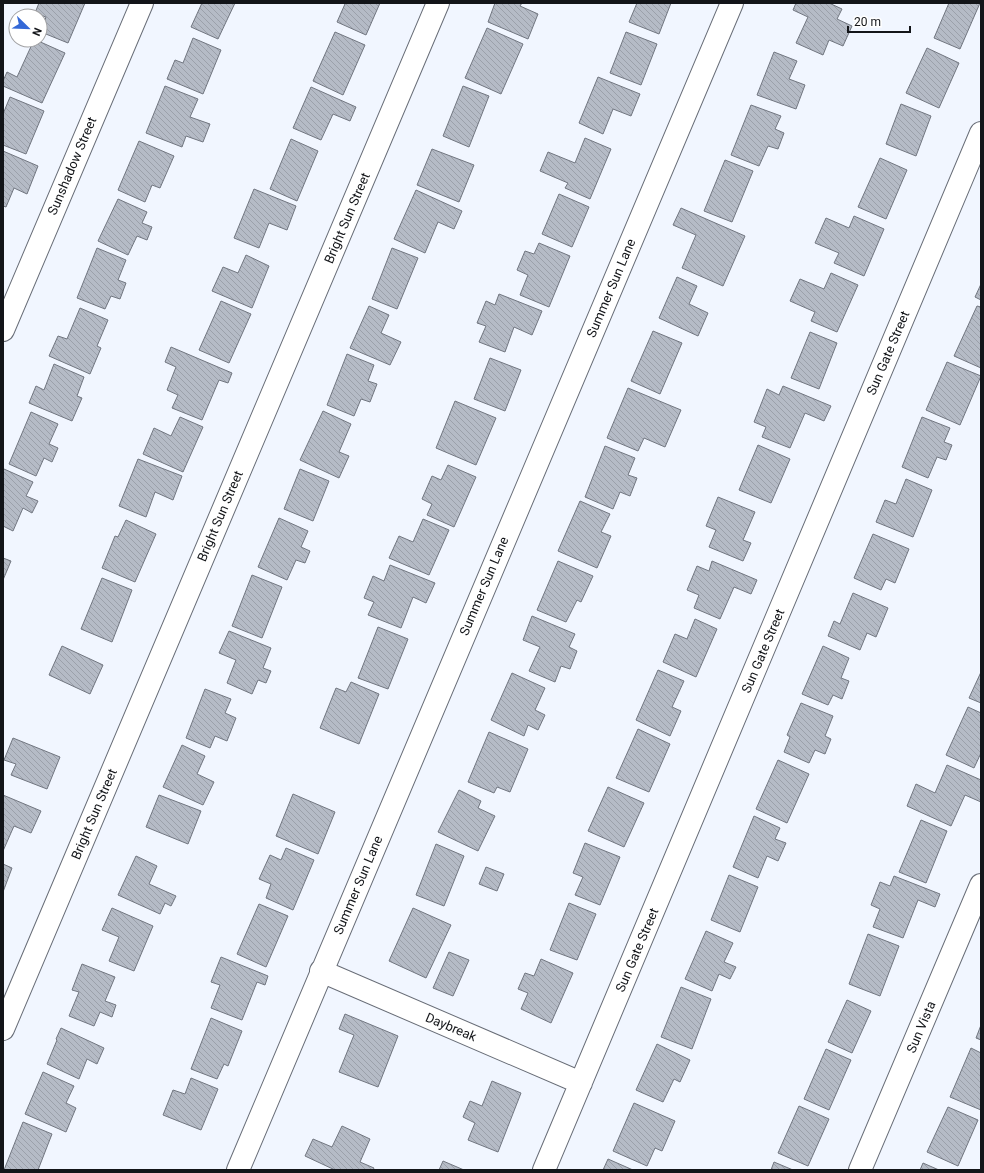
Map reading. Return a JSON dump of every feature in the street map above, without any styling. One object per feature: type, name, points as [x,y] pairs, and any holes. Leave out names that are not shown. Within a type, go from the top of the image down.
[{"type":"street","name":"Sunshadow Street","points":[[3,330],[142,3]]},
{"type":"street","name":"Bright Sun Street","points":[[3,1029],[438,3]]},
{"type":"street","name":"Summer Sun Lane","points":[[238,1170],[732,3]]},
{"type":"street","name":"Sun Gate Street","points":[[544,1170],[981,133]]},
{"type":"street","name":"Sun Vista","points":[[860,1170],[981,885]]},
{"type":"street","name":"Daybreak","points":[[321,971],[581,1083]]},
{"type":"building","points":[[39,3],[85,3],[68,43],[48,35],[48,8],[37,8]]},
{"type":"building","points":[[202,3],[235,3],[218,39],[191,27]]},
{"type":"building","points":[[343,3],[380,3],[366,35],[337,22],[345,4]]},
{"type":"building","points":[[495,3],[522,3],[520,6],[538,14],[528,39],[488,22]]},
{"type":"building","points":[[637,3],[671,3],[659,34],[629,22]]},
{"type":"building","points":[[796,3],[829,3],[842,9],[837,19],[852,26],[843,46],[829,40],[823,55],[796,43],[808,17],[793,10]]},
{"type":"building","points":[[949,3],[980,3],[960,49],[934,38]]},
{"type":"building","points":[[487,28],[523,44],[501,94],[465,78]]},
{"type":"building","points":[[335,32],[365,45],[343,95],[313,81]]},
{"type":"building","points":[[626,32],[657,44],[641,85],[610,73]]},
{"type":"building","points":[[193,38],[221,50],[203,94],[167,79],[175,60],[183,63]]},
{"type":"building","points":[[48,45],[65,53],[42,103],[3,86],[3,81],[7,72],[17,77],[30,48],[48,48]]},
{"type":"building","points":[[927,48],[959,63],[939,108],[906,93]]},
{"type":"building","points":[[774,52],[797,61],[789,79],[805,85],[796,109],[757,95]]},
{"type":"building","points":[[598,77],[640,94],[631,116],[613,109],[603,134],[579,123]]},
{"type":"building","points":[[165,86],[198,99],[190,117],[210,124],[203,142],[186,136],[182,147],[146,133]]},
{"type":"building","points":[[463,86],[489,96],[469,147],[443,136]]},
{"type":"building","points":[[311,87],[356,107],[350,121],[333,114],[321,140],[293,128]]},
{"type":"building","points":[[10,97],[44,111],[26,154],[3,145],[3,114]]},
{"type":"building","points":[[901,104],[931,116],[916,156],[886,144]]},
{"type":"building","points":[[751,105],[781,116],[775,129],[784,133],[778,149],[768,146],[759,166],[731,155]]},
{"type":"building","points":[[585,138],[611,149],[590,199],[565,188],[568,183],[540,171],[548,152],[575,163]]},
{"type":"building","points":[[291,139],[318,151],[297,201],[270,189]]},
{"type":"building","points":[[139,141],[174,156],[160,188],[152,185],[145,202],[118,190]]},
{"type":"building","points":[[432,149],[474,165],[459,202],[417,185]]},
{"type":"building","points":[[3,151],[38,166],[27,194],[14,188],[6,207],[3,206]]},
{"type":"building","points":[[880,158],[907,170],[886,219],[858,207]]},
{"type":"building","points":[[725,160],[753,171],[732,222],[704,211]]},
{"type":"building","points":[[254,189],[296,206],[287,230],[269,223],[259,248],[234,238]]},
{"type":"building","points":[[416,190],[462,211],[454,229],[438,222],[425,253],[394,239]]},
{"type":"building","points":[[559,194],[589,207],[572,247],[542,234]]},
{"type":"building","points":[[118,199],[147,212],[142,223],[152,227],[147,240],[137,236],[128,255],[98,241]]},
{"type":"building","points":[[681,208],[745,236],[723,286],[682,268],[696,235],[673,225]]},
{"type":"building","points":[[854,216],[884,229],[864,276],[834,263],[839,253],[815,243],[826,218],[849,228]]},
{"type":"building","points":[[539,243],[570,256],[549,307],[520,295],[528,275],[517,270],[525,251],[534,254]]},
{"type":"building","points":[[97,248],[126,260],[118,280],[126,283],[120,299],[111,296],[105,309],[77,298]]},
{"type":"building","points":[[392,248],[418,258],[397,309],[372,299]]},
{"type":"building","points":[[246,255],[269,266],[252,308],[212,291],[223,267],[238,273]]},
{"type":"building","points":[[831,273],[858,285],[837,332],[811,321],[815,312],[790,301],[800,279],[824,289]]},
{"type":"building","points":[[677,277],[697,286],[689,304],[708,313],[698,336],[659,318]]},
{"type":"building","points":[[981,284],[981,300],[975,297]]},
{"type":"building","points":[[499,294],[542,311],[532,335],[514,327],[505,352],[479,342],[486,326],[477,323],[486,301],[495,305]]},
{"type":"building","points":[[221,301],[251,314],[229,363],[199,350]]},
{"type":"building","points":[[369,306],[389,315],[381,333],[401,342],[390,365],[350,348]]},
{"type":"building","points":[[977,306],[981,307],[981,368],[954,356]]},
{"type":"building","points":[[80,308],[108,320],[97,346],[101,348],[90,374],[49,356],[58,336],[67,339]]},
{"type":"building","points":[[653,331],[682,343],[660,394],[631,381]]},
{"type":"building","points":[[810,332],[837,343],[819,389],[791,378]]},
{"type":"building","points":[[171,347],[232,373],[228,383],[219,380],[202,420],[172,408],[178,395],[167,390],[176,367],[165,362]]},
{"type":"building","points":[[347,354],[374,365],[368,381],[377,384],[370,402],[361,399],[354,416],[327,405]]},
{"type":"building","points":[[490,358],[521,370],[505,411],[474,399]]},
{"type":"building","points":[[947,362],[981,376],[960,425],[926,410]]},
{"type":"building","points":[[54,364],[84,377],[77,396],[82,398],[72,421],[29,403],[36,386],[44,390]]},
{"type":"building","points":[[783,386],[831,406],[824,421],[805,413],[790,448],[762,437],[766,427],[754,422],[767,389],[779,395]]},
{"type":"building","points":[[628,388],[681,410],[665,447],[644,438],[638,451],[607,438]]},
{"type":"building","points":[[455,401],[496,418],[476,465],[436,448]]},
{"type":"building","points":[[323,411],[351,424],[339,452],[349,456],[339,478],[300,460]]},
{"type":"building","points":[[31,412],[58,424],[49,444],[58,448],[52,462],[44,458],[36,476],[9,464]]},
{"type":"building","points":[[180,417],[203,427],[183,472],[143,454],[154,428],[171,436]]},
{"type":"building","points":[[922,417],[950,428],[944,442],[952,445],[946,460],[937,457],[928,478],[902,467]]},
{"type":"building","points":[[758,445],[790,459],[771,503],[739,490]]},
{"type":"building","points":[[605,446],[635,458],[628,475],[637,478],[630,496],[620,492],[613,509],[585,497]]},
{"type":"building","points":[[138,459],[182,476],[173,500],[155,492],[146,517],[119,506]]},
{"type":"building","points":[[448,465],[476,477],[454,527],[427,515],[432,504],[422,499],[432,476],[441,480]]},
{"type":"building","points":[[4,469],[33,482],[26,496],[38,501],[32,513],[23,508],[13,531],[3,526]]},
{"type":"building","points":[[300,469],[329,481],[313,521],[284,509]]},
{"type":"building","points":[[906,479],[932,490],[913,537],[876,522],[885,500],[896,504]]},
{"type":"building","points":[[718,497],[755,512],[743,540],[751,543],[743,561],[709,547],[716,530],[706,526]]},
{"type":"building","points":[[580,501],[610,514],[601,532],[611,536],[597,568],[558,551]]},
{"type":"building","points":[[279,518],[308,531],[301,547],[310,551],[305,563],[296,560],[287,580],[258,567]]},
{"type":"building","points":[[423,519],[449,530],[429,575],[389,558],[399,536],[413,542]]},
{"type":"building","points":[[126,520],[156,534],[135,582],[102,568],[115,536],[118,537]]},
{"type":"building","points":[[873,534],[909,549],[895,583],[886,579],[881,590],[854,578]]},
{"type":"building","points":[[3,558],[11,561],[3,580]]},
{"type":"building","points":[[558,561],[593,576],[581,602],[577,600],[566,622],[537,610]]},
{"type":"building","points":[[712,561],[757,580],[751,594],[734,587],[720,619],[694,608],[699,595],[687,590],[697,566],[709,571]]},
{"type":"building","points":[[390,565],[435,583],[426,603],[413,597],[401,628],[368,615],[374,602],[364,598],[373,576],[384,581]]},
{"type":"building","points":[[252,575],[282,587],[262,638],[232,626]]},
{"type":"building","points":[[102,578],[132,590],[112,642],[81,629]]},
{"type":"building","points":[[853,593],[888,608],[876,637],[867,633],[860,650],[828,636],[834,621],[840,624]]},
{"type":"building","points":[[532,616],[575,634],[569,647],[577,651],[570,669],[561,666],[555,682],[529,671],[540,647],[523,640]]},
{"type":"building","points":[[695,619],[717,629],[696,677],[663,662],[675,634],[687,639]]},
{"type":"building","points":[[378,627],[408,639],[388,689],[358,678]]},
{"type":"building","points":[[229,631],[271,648],[263,668],[271,671],[266,683],[258,680],[252,694],[227,683],[236,660],[219,653]]},
{"type":"building","points":[[62,646],[103,665],[90,694],[49,675]]},
{"type":"building","points":[[823,646],[849,658],[841,678],[849,681],[842,699],[833,695],[828,705],[802,694]]},
{"type":"building","points":[[658,670],[684,681],[672,707],[681,711],[670,736],[636,720]]},
{"type":"building","points":[[981,672],[981,703],[969,698]]},
{"type":"building","points":[[512,673],[545,688],[535,710],[545,715],[538,730],[528,725],[524,736],[491,720]]},
{"type":"building","points":[[351,682],[379,694],[359,744],[320,728],[336,688],[346,692]]},
{"type":"building","points":[[205,689],[231,699],[225,713],[236,718],[227,741],[215,736],[210,748],[186,738]]},
{"type":"building","points":[[801,703],[833,716],[825,736],[831,739],[825,754],[815,750],[809,763],[784,752],[790,737],[787,735]]},
{"type":"building","points":[[968,707],[981,713],[981,753],[974,768],[946,755]]},
{"type":"building","points":[[638,729],[670,744],[649,792],[616,778]]},
{"type":"building","points":[[489,732],[528,749],[510,792],[497,787],[494,793],[468,782]]},
{"type":"building","points":[[13,738],[60,757],[47,789],[11,775],[16,764],[4,760]]},
{"type":"building","points":[[182,745],[205,756],[197,774],[214,782],[203,805],[163,787]]},
{"type":"building","points":[[778,760],[809,774],[787,823],[756,809]]},
{"type":"building","points":[[947,765],[981,780],[981,802],[965,795],[951,826],[907,806],[916,784],[935,793]]},
{"type":"building","points":[[608,787],[644,803],[624,847],[588,831]]},
{"type":"building","points":[[459,790],[481,801],[478,808],[495,816],[478,851],[438,832]]},
{"type":"building","points":[[293,794],[335,812],[318,854],[276,836]]},
{"type":"building","points":[[3,795],[41,811],[31,833],[14,826],[3,851]]},
{"type":"building","points":[[159,795],[201,811],[188,844],[146,827]]},
{"type":"building","points":[[754,816],[780,828],[775,839],[786,843],[778,861],[767,856],[758,878],[733,867]]},
{"type":"building","points":[[921,820],[947,831],[926,883],[899,872]]},
{"type":"building","points":[[585,843],[620,857],[600,905],[575,895],[583,877],[573,873]]},
{"type":"building","points":[[436,844],[464,856],[444,906],[416,895]]},
{"type":"building","points":[[286,848],[314,860],[293,910],[266,898],[271,884],[259,879],[270,855],[281,860]]},
{"type":"building","points":[[136,856],[157,866],[149,884],[176,896],[171,906],[165,903],[160,914],[118,895]]},
{"type":"building","points":[[3,864],[12,868],[3,892]]},
{"type":"building","points":[[486,867],[504,874],[497,891],[479,884]]},
{"type":"building","points":[[729,875],[758,887],[740,932],[711,920]]},
{"type":"building","points":[[894,876],[940,894],[935,907],[918,900],[903,938],[873,927],[880,909],[871,905],[880,882],[890,886]]},
{"type":"building","points":[[569,903],[596,914],[577,960],[550,950]]},
{"type":"building","points":[[259,904],[288,916],[266,967],[237,954]]},
{"type":"building","points":[[112,908],[153,926],[134,971],[109,961],[119,937],[102,930]]},
{"type":"building","points":[[413,908],[451,925],[426,978],[389,961]]},
{"type":"building","points":[[706,931],[733,943],[724,962],[736,967],[730,979],[719,974],[712,991],[685,979]]},
{"type":"building","points":[[868,934],[899,946],[880,996],[849,984]]},
{"type":"building","points":[[449,952],[469,960],[453,996],[433,988]]},
{"type":"building","points":[[221,957],[268,976],[265,985],[257,982],[242,1020],[211,1008],[220,985],[211,982]]},
{"type":"building","points":[[541,959],[573,973],[551,1023],[521,1009],[528,993],[518,989],[525,973],[534,976]]},
{"type":"building","points":[[82,964],[115,977],[105,1001],[116,1005],[112,1017],[100,1012],[94,1026],[69,1016],[79,992],[72,990]]},
{"type":"building","points":[[681,987],[711,999],[692,1049],[661,1037]]},
{"type":"building","points":[[847,1000],[871,1011],[852,1053],[828,1042]]},
{"type":"building","points":[[345,1014],[398,1036],[378,1087],[339,1072],[354,1035],[339,1029]]},
{"type":"building","points":[[211,1018],[242,1031],[228,1066],[224,1064],[217,1079],[191,1069]]},
{"type":"building","points":[[981,1025],[981,1040],[976,1038]]},
{"type":"building","points":[[61,1028],[104,1048],[97,1064],[87,1059],[79,1079],[47,1064]]},
{"type":"building","points":[[657,1044],[690,1060],[680,1082],[674,1079],[663,1102],[636,1090]]},
{"type":"building","points":[[971,1048],[981,1053],[981,1110],[950,1097]]},
{"type":"building","points":[[826,1049],[851,1060],[829,1110],[804,1099]]},
{"type":"building","points":[[43,1072],[74,1086],[66,1103],[76,1108],[66,1132],[25,1114]]},
{"type":"building","points":[[191,1078],[218,1089],[201,1130],[163,1115],[173,1090],[185,1094]]},
{"type":"building","points":[[492,1081],[521,1093],[498,1152],[468,1140],[475,1123],[463,1117],[470,1101],[482,1106]]},
{"type":"building","points":[[634,1103],[675,1121],[662,1151],[655,1148],[647,1166],[613,1151]]},
{"type":"building","points":[[799,1106],[829,1119],[808,1166],[778,1153]]},
{"type":"building","points":[[948,1107],[978,1120],[958,1166],[927,1152]]},
{"type":"building","points":[[23,1122],[52,1134],[38,1170],[4,1170]]},
{"type":"building","points":[[342,1126],[370,1139],[360,1162],[374,1168],[373,1170],[335,1170],[305,1156],[313,1139],[332,1147]]},
{"type":"building","points":[[608,1159],[633,1170],[603,1170]]},
{"type":"building","points":[[443,1161],[464,1170],[439,1170]]},
{"type":"building","points":[[774,1162],[793,1170],[771,1170]]},
{"type":"building","points":[[923,1163],[939,1170],[920,1170]]}]
